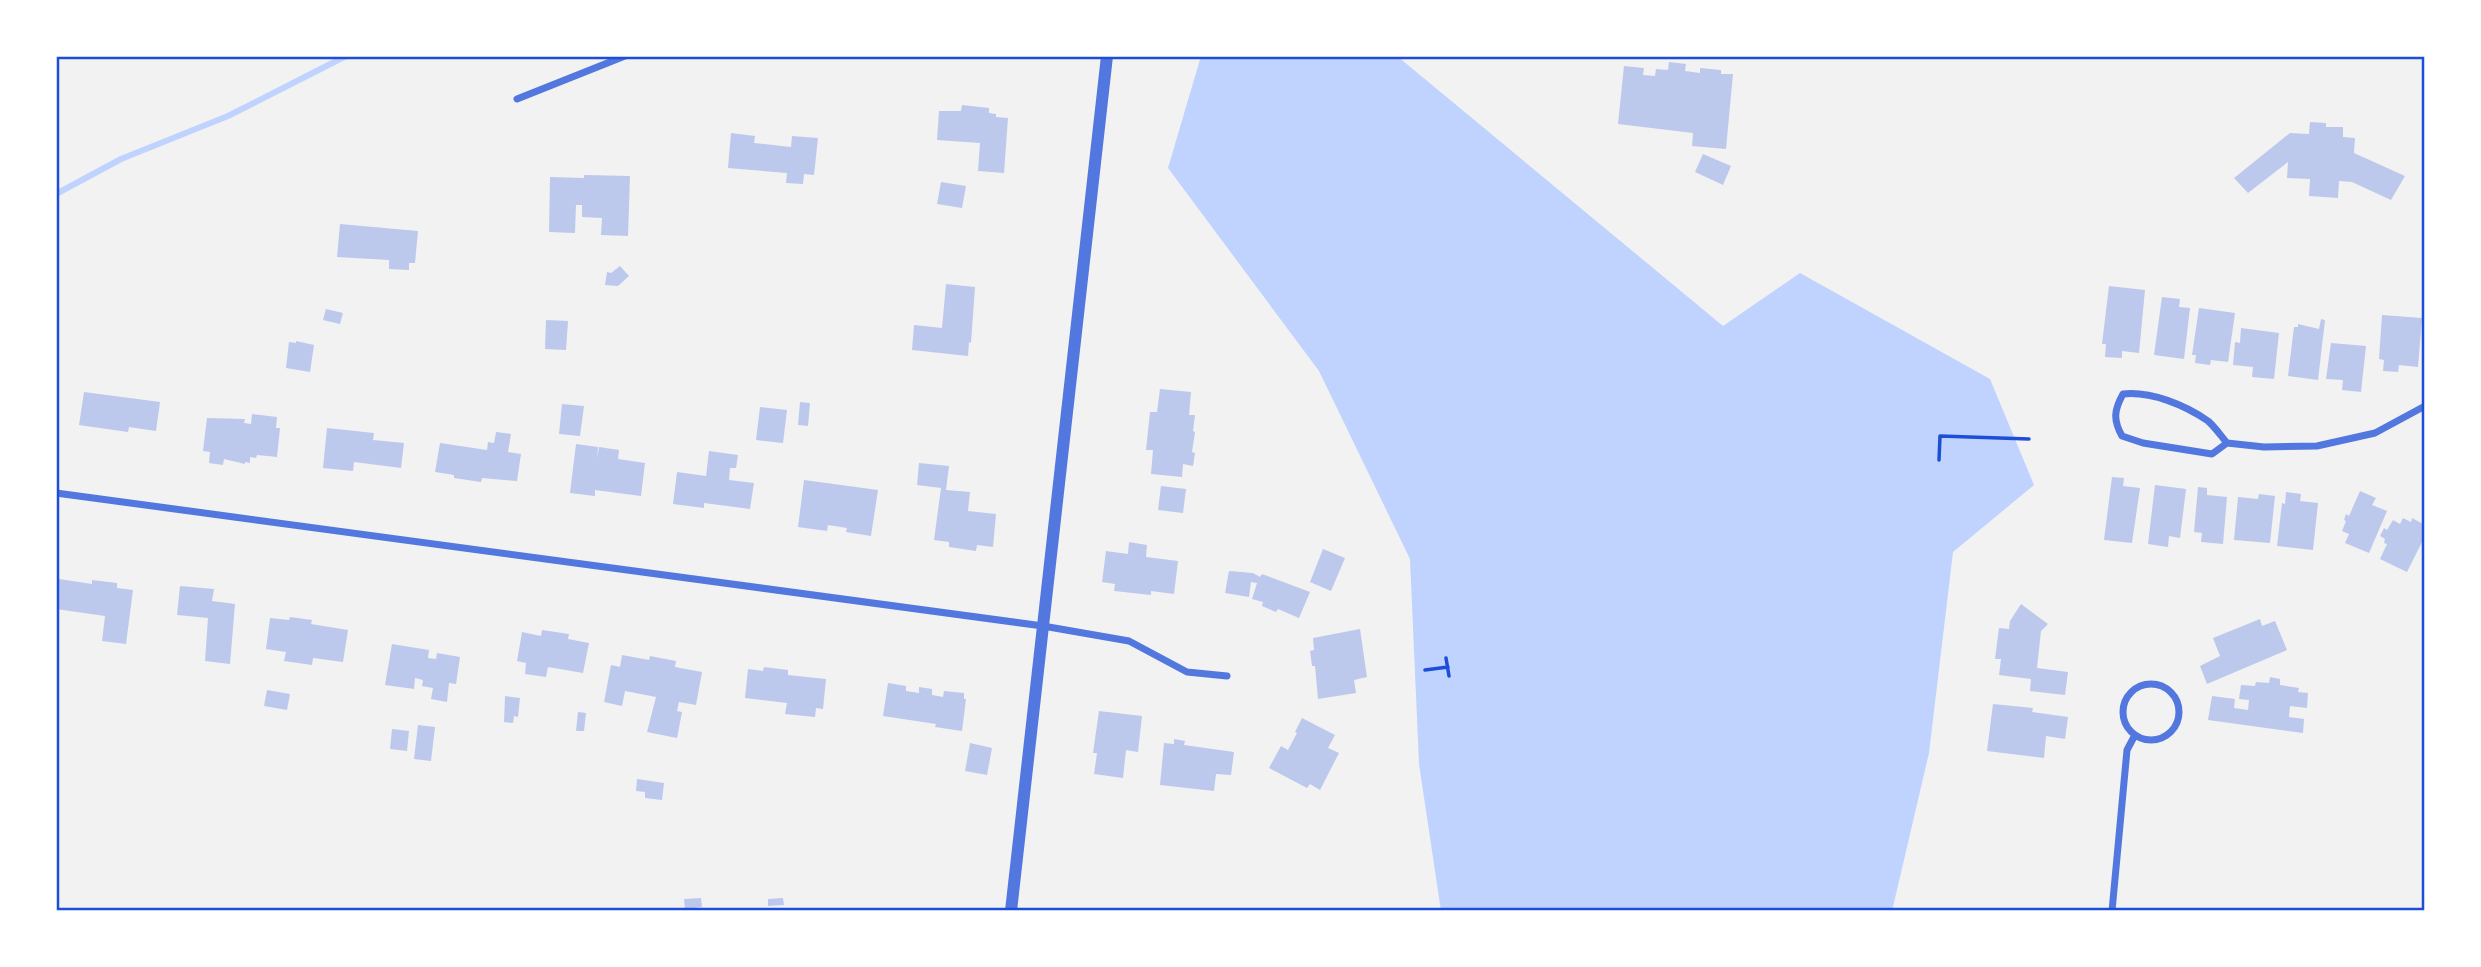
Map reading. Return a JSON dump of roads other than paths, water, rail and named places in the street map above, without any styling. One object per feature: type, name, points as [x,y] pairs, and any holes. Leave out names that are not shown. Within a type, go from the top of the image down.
[{"type":"street","points":[[517,99],[625,56]]},
{"type":"street","points":[[1011,911],[1107,56]]},
{"type":"street","points":[[2227,443],[2209,422],[2177,404],[2138,392],[2123,394],[2116,406],[2114,423],[2122,436],[2143,443],[2211,454],[2227,443],[2264,447],[2317,446],[2375,433],[2425,406]]},
{"type":"street","points":[[56,493],[1043,626],[1129,641],[1187,672],[1227,677]]},
{"type":"street","points":[[2148,684],[2166,689],[2177,702],[2178,719],[2174,727],[2168,734],[2152,740],[2135,735],[2124,719],[2125,701],[2131,692],[2148,684]]},
{"type":"street","points":[[2112,911],[2127,750],[2135,735]]},
{"type":"water","points":[[1201,56],[1397,56],[1723,326],[1800,273],[1990,379],[2034,485],[1953,552],[1929,753],[1892,911],[1441,911],[1419,764],[1410,559],[1319,371],[1168,168]]},
{"type":"waterway","points":[[56,194],[121,159],[228,116],[346,56]]}]
